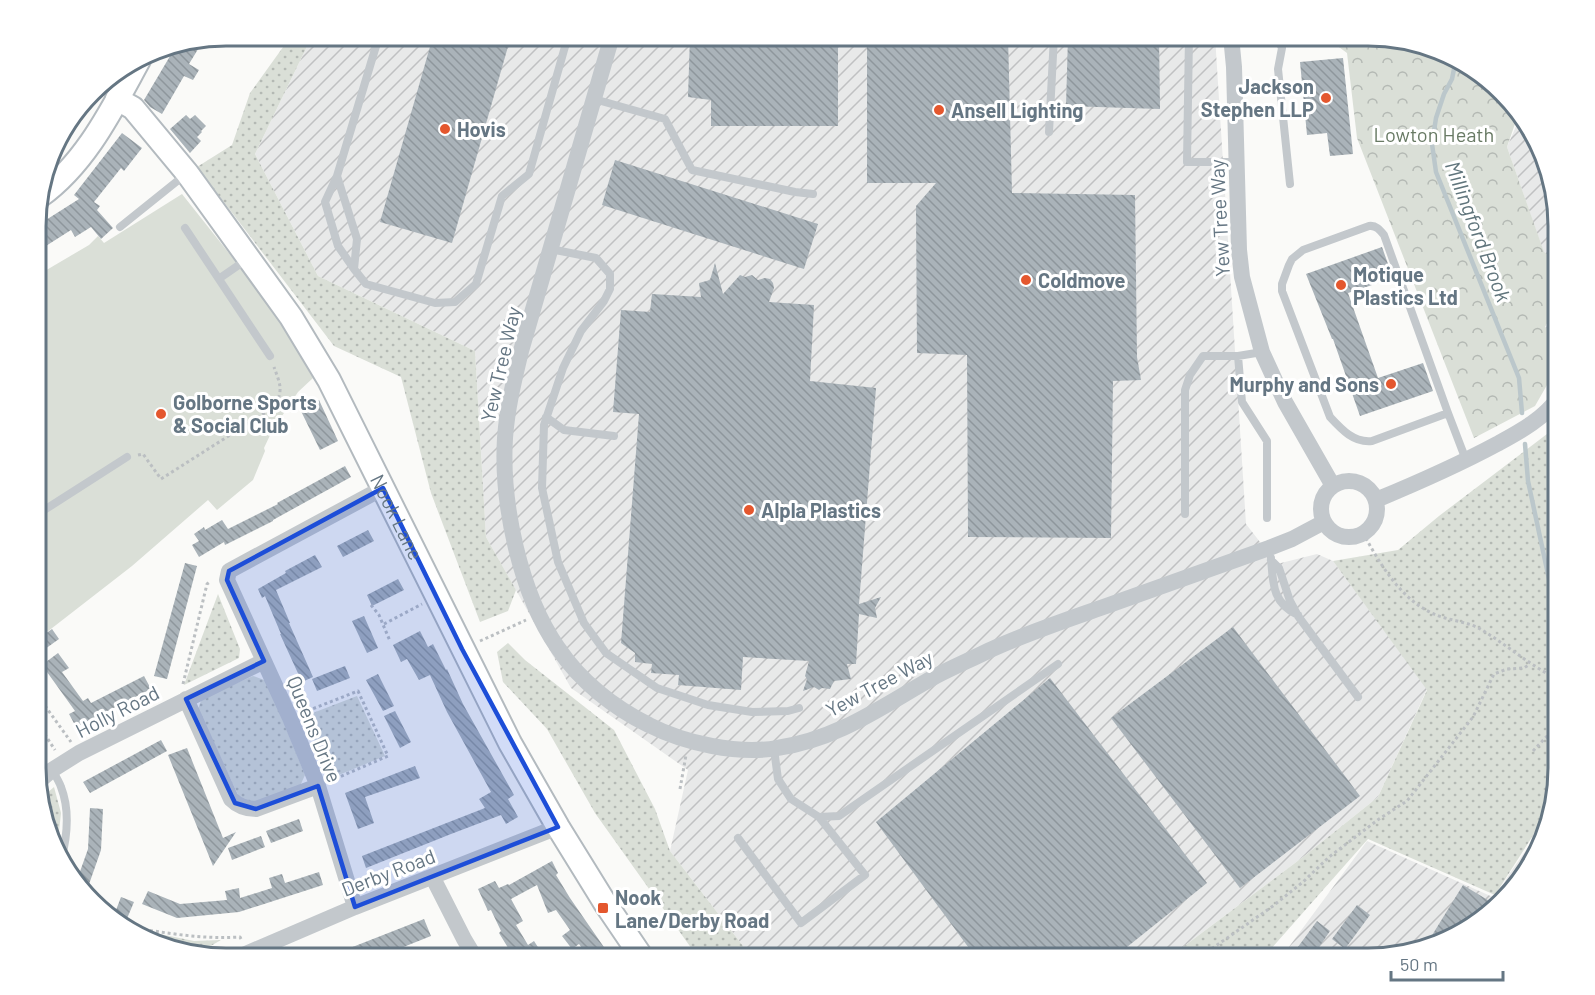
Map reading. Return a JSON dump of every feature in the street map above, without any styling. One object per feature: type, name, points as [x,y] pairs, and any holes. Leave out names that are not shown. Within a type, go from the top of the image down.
[{"type":"street","name":"Yew Tree Way","points":[[609,46],[511,392],[505,438],[505,481],[510,525],[538,614],[558,648],[588,683],[628,715],[661,732],[688,741],[735,749],[774,749],[803,743],[845,728],[937,676],[1028,633],[1270,554],[1324,522]]},
{"type":"street","name":"Yew Tree Way","points":[[1233,46],[1239,250],[1242,277],[1262,352],[1285,402],[1333,486]]},
{"type":"street","points":[[52,187],[79,159],[131,75]]},
{"type":"street","name":"Nook Lane","points":[[117,99],[133,108],[187,173],[291,317],[329,380],[510,743],[558,827],[636,948]]},
{"type":"street","points":[[1376,500],[1466,460],[1522,430],[1548,409]]},
{"type":"street","points":[[1349,480],[1366,486],[1372,492],[1377,509],[1376,519],[1371,527],[1363,533],[1346,537],[1330,529],[1321,515],[1321,506],[1323,498],[1333,486],[1349,480]]},
{"type":"street","points":[[229,571],[383,488]]},
{"type":"street","name":"Queens Drive","points":[[229,571],[227,580],[290,718],[318,786],[355,907]]},
{"type":"street","name":"Holly Road","points":[[47,775],[79,753],[264,661]]},
{"type":"street","name":"Holly Road","points":[[186,699],[231,799],[235,803],[248,809],[256,809],[318,786]]},
{"type":"street","name":"Derby Road","points":[[259,948],[355,907],[558,827]]},
{"type":"street","points":[[433,878],[469,948]]},
{"type":"lane","points":[[376,46],[337,176],[325,202],[338,246],[366,284],[435,303],[455,302],[476,284],[502,196],[529,174],[565,46]]},
{"type":"lane","points":[[1049,132],[1053,46]]},
{"type":"lane","points":[[1189,46],[1187,162],[1236,162]]},
{"type":"lane","points":[[1281,46],[1278,69],[1290,184]]},
{"type":"lane","points":[[594,99],[665,119],[692,170],[813,194]]},
{"type":"lane","points":[[120,227],[187,173]]},
{"type":"lane","points":[[337,176],[357,239],[354,269]]},
{"type":"lane","points":[[1448,413],[1372,441],[1354,438],[1341,429],[1330,417],[1282,291],[1286,271],[1293,258],[1303,250],[1369,226],[1373,225],[1381,231],[1466,460]]},
{"type":"lane","points":[[185,228],[270,356]]},
{"type":"lane","points":[[550,249],[596,258],[610,274],[610,289],[604,301],[580,331],[563,368],[544,425],[542,488],[558,562],[584,623],[606,653],[657,688],[708,705],[752,712],[788,711],[799,708]]},
{"type":"lane","points":[[220,278],[248,258]]},
{"type":"lane","points":[[1185,514],[1185,390],[1190,375],[1203,356],[1238,356],[1262,352]]},
{"type":"lane","points":[[1238,356],[1242,402],[1266,441],[1267,518]]},
{"type":"lane","points":[[546,417],[564,430],[614,436]]},
{"type":"lane","points":[[46,509],[128,457]]},
{"type":"lane","points":[[1270,554],[1279,568],[1290,601],[1298,616],[1358,698]]},
{"type":"lane","points":[[819,817],[839,816],[1058,664]]},
{"type":"lane","points":[[738,838],[801,923],[865,875],[819,817],[791,799],[777,779],[774,749]]},
{"type":"lane","points":[[58,766],[67,817],[65,846]]},
{"type":"path","points":[[128,457],[143,454],[161,479],[273,406],[280,397],[281,387],[270,356]]},
{"type":"path","points":[[1363,533],[1379,562],[1408,597],[1433,614],[1480,628],[1548,674]]},
{"type":"path","name":"Holly Road","points":[[186,699],[182,689],[207,584],[229,571]]},
{"type":"path","points":[[384,624],[437,596]]},
{"type":"path","points":[[371,605],[384,624],[390,641]]},
{"type":"path","points":[[462,649],[538,614]]},
{"type":"path","points":[[1213,948],[1273,906],[1378,819],[1407,801],[1473,717],[1494,674],[1507,669],[1524,668],[1530,664]]},
{"type":"path","points":[[290,718],[358,691],[388,756],[318,786]]},
{"type":"path","points":[[46,707],[79,753]]},
{"type":"path","points":[[1533,751],[1548,735]]},
{"type":"path","points":[[46,741],[58,766]]},
{"type":"path","points":[[680,789],[688,741]]},
{"type":"path","points":[[147,930],[218,939],[240,937],[240,948]]},
{"type":"highlighted area","points":[[383,488],[462,649],[558,827],[355,907],[318,786],[256,809],[235,803],[186,699],[264,661],[227,580],[229,571]]},
{"type":"shaded area","points":[[307,46],[1216,46],[1246,524],[1277,564],[1317,554],[1333,561],[1427,689],[1378,797],[1303,857],[1182,948],[745,948],[670,851],[688,770],[571,688],[486,537],[475,351],[318,276],[255,154]]},
{"type":"shaded area","points":[[1516,125],[1535,158],[1545,192],[1548,215],[1548,256],[1544,253],[1507,147]]},
{"type":"shaded area","points":[[1533,840],[1518,868],[1496,896]]},
{"type":"shaded area","points":[[1367,841],[1494,898],[1478,911],[1437,935],[1403,945],[1380,948],[1288,948]]},
{"type":"green space","points":[[284,46],[307,46],[255,154],[318,276],[475,351],[486,537],[516,590],[508,611],[480,622],[431,493],[401,377],[334,346],[197,167],[232,145],[250,93]]},
{"type":"green space","name":"Lowton Heath","points":[[1338,46],[1392,48],[1426,56],[1448,65],[1478,84],[1496,99],[1515,123],[1507,147],[1544,252],[1548,255],[1548,322],[1545,327],[1548,329],[1548,383],[1535,406],[1474,438],[1357,138],[1347,53]]},
{"type":"green space","name":"Golborne Sports & Social Club","points":[[182,194],[259,291],[313,378],[298,392],[272,431],[253,480],[217,510],[208,500],[132,566],[46,633],[46,270],[89,245],[98,236],[104,243]]},
{"type":"green space","points":[[1548,435],[1548,780],[1539,826],[1495,895],[1368,839],[1272,948],[1182,948],[1303,857],[1378,797],[1427,690],[1333,561],[1398,550],[1439,516]]},
{"type":"green space","points":[[218,594],[240,649],[239,658],[184,685]]},
{"type":"green space","points":[[508,643],[525,660],[614,730],[655,809],[670,851],[745,948],[691,948],[595,813],[547,729],[503,682],[497,652]]},
{"type":"green space","points":[[253,676],[267,681],[305,775],[299,788],[253,804],[240,799],[198,709],[202,698]]},
{"type":"green space","points":[[357,696],[385,756],[329,779],[305,716]]},
{"type":"green space","points":[[54,787],[61,813],[59,834],[50,803],[48,792]]},
{"type":"green space","points":[[154,933],[194,941],[221,940],[209,947],[203,947]]},
{"type":"building","name":"Hovis","points":[[430,46],[508,46],[452,243],[380,222]]},
{"type":"building","points":[[690,46],[838,46],[838,126],[711,126],[711,100],[688,97]]},
{"type":"building","points":[[867,46],[1008,46],[1012,193],[1135,195],[1137,357],[1141,380],[1113,381],[1111,538],[968,537],[967,355],[917,353],[916,206],[936,183],[867,183]]},
{"type":"building","points":[[1068,46],[1159,46],[1160,109],[1066,106]]},
{"type":"building","points":[[198,49],[189,64],[199,70],[193,80],[184,76],[162,114],[150,107],[144,100],[170,56]]},
{"type":"building","name":"Jackson Stephen LLP","points":[[1343,58],[1353,154],[1330,156],[1327,133],[1307,135],[1300,62]]},
{"type":"building","points":[[186,115],[190,119],[195,115],[206,126],[197,137],[201,141],[190,153],[170,129]]},
{"type":"building","points":[[122,133],[142,148],[124,171],[121,168],[94,202],[100,206],[97,210],[113,228],[101,239],[91,227],[75,237],[71,230],[46,246],[47,220],[79,199],[74,195]]},
{"type":"building","points":[[615,160],[818,224],[804,269],[602,205]]},
{"type":"building","points":[[1382,247],[1393,278],[1348,293],[1378,378],[1423,363],[1433,391],[1360,416],[1333,339],[1306,274]]},
{"type":"building","name":"Alpla Plastics","points":[[715,263],[723,294],[740,275],[745,277],[752,275],[758,280],[770,279],[773,283],[774,288],[769,302],[814,305],[810,381],[876,388],[859,604],[881,597],[875,608],[877,618],[859,614],[856,664],[847,664],[851,679],[834,681],[830,689],[819,690],[814,687],[803,691],[809,661],[743,657],[741,690],[678,685],[679,675],[651,673],[652,664],[635,662],[635,653],[621,643],[639,414],[613,412],[621,310],[650,312],[652,294],[701,297],[699,283],[710,280]]},
{"type":"building","points":[[319,400],[338,441],[320,450],[300,409]]},
{"type":"building","points":[[345,466],[351,477],[273,521],[225,545],[224,542],[199,557],[192,545],[199,541],[194,534],[204,527],[205,530],[222,520],[228,529]]},
{"type":"building","points":[[368,530],[374,541],[343,557],[337,546]]},
{"type":"building","points":[[315,555],[322,567],[276,590],[313,677],[302,682],[265,596],[262,598],[258,589]]},
{"type":"building","points":[[185,563],[197,566],[167,679],[154,676]]},
{"type":"building","points":[[398,579],[404,590],[372,606],[367,595]]},
{"type":"building","points":[[364,616],[378,648],[367,653],[352,621]]},
{"type":"building","points":[[1233,627],[1360,796],[1240,888],[1111,718]]},
{"type":"building","points":[[52,629],[59,639],[46,648],[46,633]]},
{"type":"building","points":[[420,631],[428,647],[433,644],[463,704],[514,795],[508,799],[518,817],[506,824],[501,815],[366,868],[362,856],[485,808],[479,799],[491,792],[447,712],[430,675],[419,680],[407,659],[401,662],[393,645]]},
{"type":"building","points":[[58,653],[69,668],[62,672],[83,701],[88,698],[91,703],[144,676],[151,689],[76,727],[69,714],[75,711],[46,671],[46,662]]},
{"type":"building","points":[[345,666],[350,678],[317,691],[312,679]]},
{"type":"building","points":[[378,674],[394,706],[383,711],[366,680]]},
{"type":"building","points":[[1050,678],[1207,883],[1126,948],[969,948],[876,822]]},
{"type":"building","points":[[395,711],[411,742],[400,748],[384,716]]},
{"type":"building","points":[[161,740],[167,751],[90,793],[83,782]]},
{"type":"building","points":[[187,748],[223,838],[236,832],[213,866],[168,755]]},
{"type":"building","points":[[415,766],[420,778],[365,797],[374,823],[358,829],[345,793]]},
{"type":"building","points":[[90,808],[103,809],[101,850],[89,884],[80,872],[88,849]]},
{"type":"building","points":[[299,819],[303,831],[271,843],[266,831]]},
{"type":"building","points":[[261,836],[265,847],[232,860],[228,848]]},
{"type":"building","points":[[552,861],[558,873],[556,875],[605,948],[582,948],[579,944],[571,948],[562,936],[570,930],[556,910],[548,913],[537,885],[511,899],[523,921],[516,925],[528,945],[534,941],[538,948],[508,948],[499,933],[501,931],[491,910],[488,911],[478,889],[495,881],[499,888],[509,885]]},
{"type":"building","points":[[319,872],[323,885],[239,912],[177,918],[142,904],[148,891],[180,904],[227,900],[225,891],[239,888],[240,898],[272,888],[269,878],[282,874],[285,883]]},
{"type":"building","points":[[1463,885],[1490,901],[1458,924],[1431,937]]},
{"type":"building","points":[[121,897],[134,902],[127,918],[116,910]]},
{"type":"building","points":[[1357,905],[1370,915],[1346,948],[1332,939]]},
{"type":"building","points":[[424,919],[431,936],[401,948],[350,948]]},
{"type":"building","points":[[1317,921],[1330,931],[1318,948],[1297,948]]},
{"type":"waterway","name":"Millingford Brook","points":[[1454,69],[1436,118],[1432,144],[1436,172],[1519,378],[1522,413]]},
{"type":"waterway","name":"Millingford Brook","points":[[1525,444],[1528,481],[1548,574]]},
{"type":"place","name":"Jackson Stephen LLP","points":[[1326,98]]},
{"type":"place","name":"Ansell Lighting","points":[[939,110]]},
{"type":"place","name":"Hovis","points":[[445,129]]},
{"type":"place","name":"Coldmove","points":[[1026,280]]},
{"type":"place","name":"Motique Plastics Ltd","points":[[1341,285]]},
{"type":"place","name":"Murphy and Sons","points":[[1391,384]]},
{"type":"place","name":"Golborne Sports & Social Club","points":[[161,414]]},
{"type":"place","name":"Alpla Plastics","points":[[749,510]]},
{"type":"place","name":"Nook Lane/Derby Road","points":[[603,908]]}]
